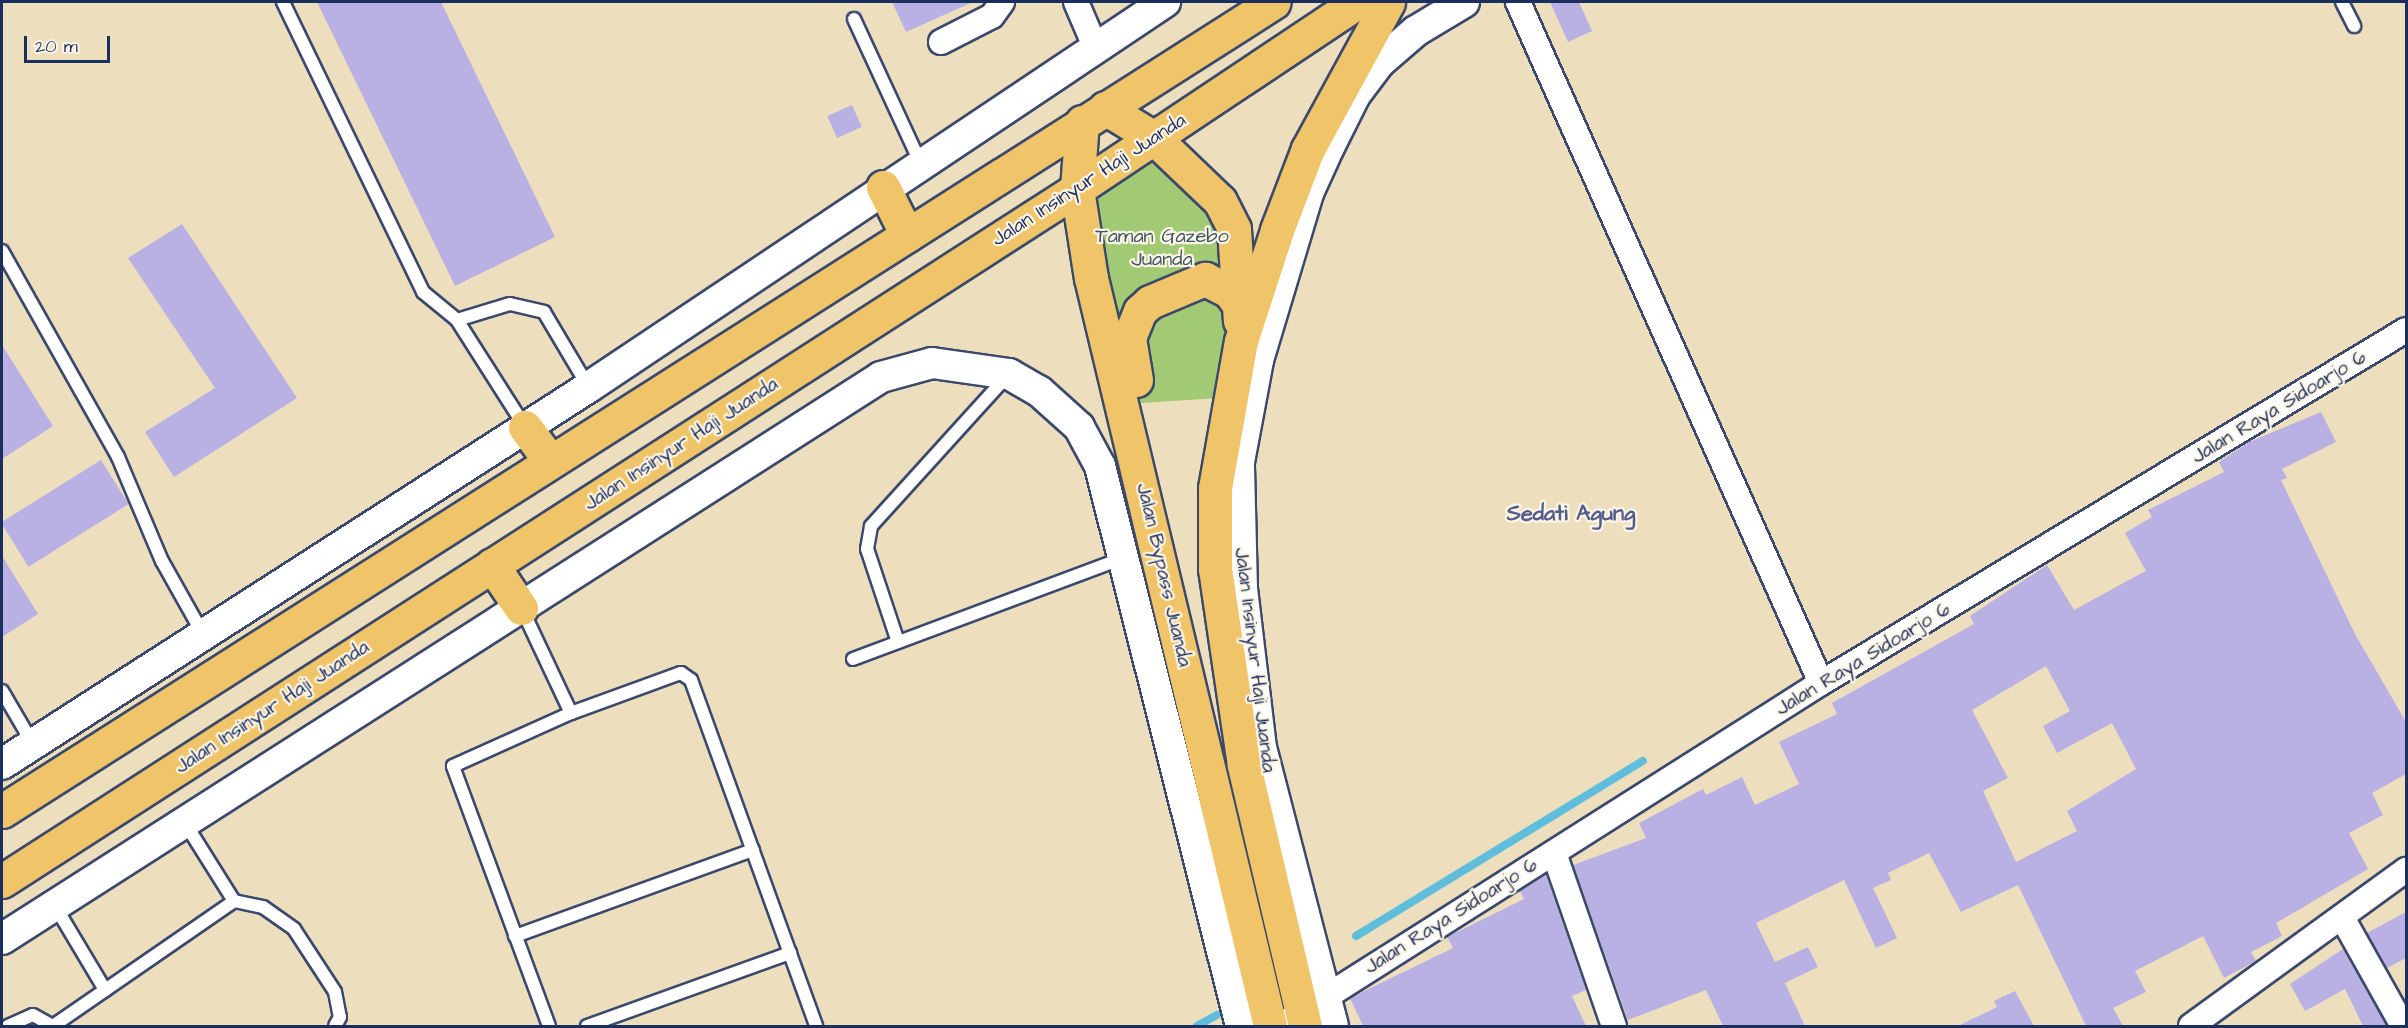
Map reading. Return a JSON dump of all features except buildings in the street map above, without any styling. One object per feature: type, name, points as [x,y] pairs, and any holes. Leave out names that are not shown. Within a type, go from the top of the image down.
[{"type":"highway","points":[[2,811],[1274,2]]},
{"type":"highway","name":"Jalan Insinyur Haji Juanda","points":[[2,881],[1077,189],[1358,2]]},
{"type":"highway","points":[[1291,1015],[1301,961],[1244,765],[1215,569],[1215,488],[1241,341],[1308,149],[1388,2]]},
{"type":"highway","points":[[1093,115],[1154,138],[1220,201],[1234,229],[1241,341]]},
{"type":"highway","name":"Jalan Bypass Juanda","points":[[1093,115],[1077,189],[1091,278],[1141,471],[1247,991],[1291,1015]]},
{"type":"highway","points":[[883,187],[907,236]]},
{"type":"highway","points":[[1141,471],[1142,425],[1129,338],[1140,311],[1163,294],[1204,279],[1218,283],[1240,306]]},
{"type":"highway","points":[[525,428],[550,461]]},
{"type":"highway","points":[[492,565],[521,608]]},
{"type":"street","points":[[941,42],[992,16],[1002,2]]},
{"type":"street","points":[[1076,2],[1094,44]]},
{"type":"street","points":[[2,764],[589,387],[1094,44],[1135,9],[1165,2]]},
{"type":"street","name":"Jalan Insinyur Haji Juanda","points":[[1301,961],[1261,748],[1242,589],[1239,462],[1258,360],[1308,193],[1329,147],[1379,63],[1416,31],[1464,2]]},
{"type":"street","points":[[1518,2],[1821,684]]},
{"type":"street","name":"Jalan Raya Sidoarjo 6","points":[[1291,1015],[1554,853],[1821,684],[2406,330]]},
{"type":"street","points":[[2,939],[184,821],[899,368],[932,363],[1009,374],[1063,408],[1079,427],[1100,465],[1124,558],[1247,991]]},
{"type":"street","points":[[1554,853],[1614,1026]]},
{"type":"street","points":[[2191,1026],[2343,919],[2406,870]]},
{"type":"street","points":[[2343,919],[2403,1026]]},
{"type":"street","points":[[1291,1015],[1334,1026]]},
{"type":"lane","points":[[283,2],[413,277],[457,320],[525,428]]},
{"type":"lane","points":[[2342,2],[2354,26]]},
{"type":"lane","points":[[854,19],[920,162]]},
{"type":"lane","points":[[2,251],[118,457],[162,561],[203,634]]},
{"type":"lane","points":[[457,320],[510,304],[544,312],[589,387]]},
{"type":"lane","points":[[898,642],[867,549],[871,526],[1009,374]]},
{"type":"lane","points":[[853,659],[1124,558]]},
{"type":"lane","points":[[521,608],[571,713]]},
{"type":"lane","points":[[549,1026],[453,766],[571,713],[687,675],[816,1026]]},
{"type":"lane","points":[[2,691],[33,744]]},
{"type":"lane","points":[[184,821],[234,901],[263,908],[294,928],[335,992],[340,1017],[334,1026]]},
{"type":"lane","points":[[515,936],[753,850]]},
{"type":"lane","points":[[8,1026],[33,1016],[52,1026],[234,901]]},
{"type":"lane","points":[[54,905],[105,990]]},
{"type":"lane","points":[[587,1026],[790,953]]},
{"type":"green space","name":"Taman Gazebo Juanda","points":[[1151,149],[1222,227],[1229,275],[1219,398],[1141,403],[1099,251],[1097,183]]},
{"type":"waterway","points":[[1356,936],[1643,761]]},
{"type":"waterway","points":[[1197,1026],[1217,1015]]},
{"type":"district","name":"Sedati Agung","points":[[1571,514]]}]
